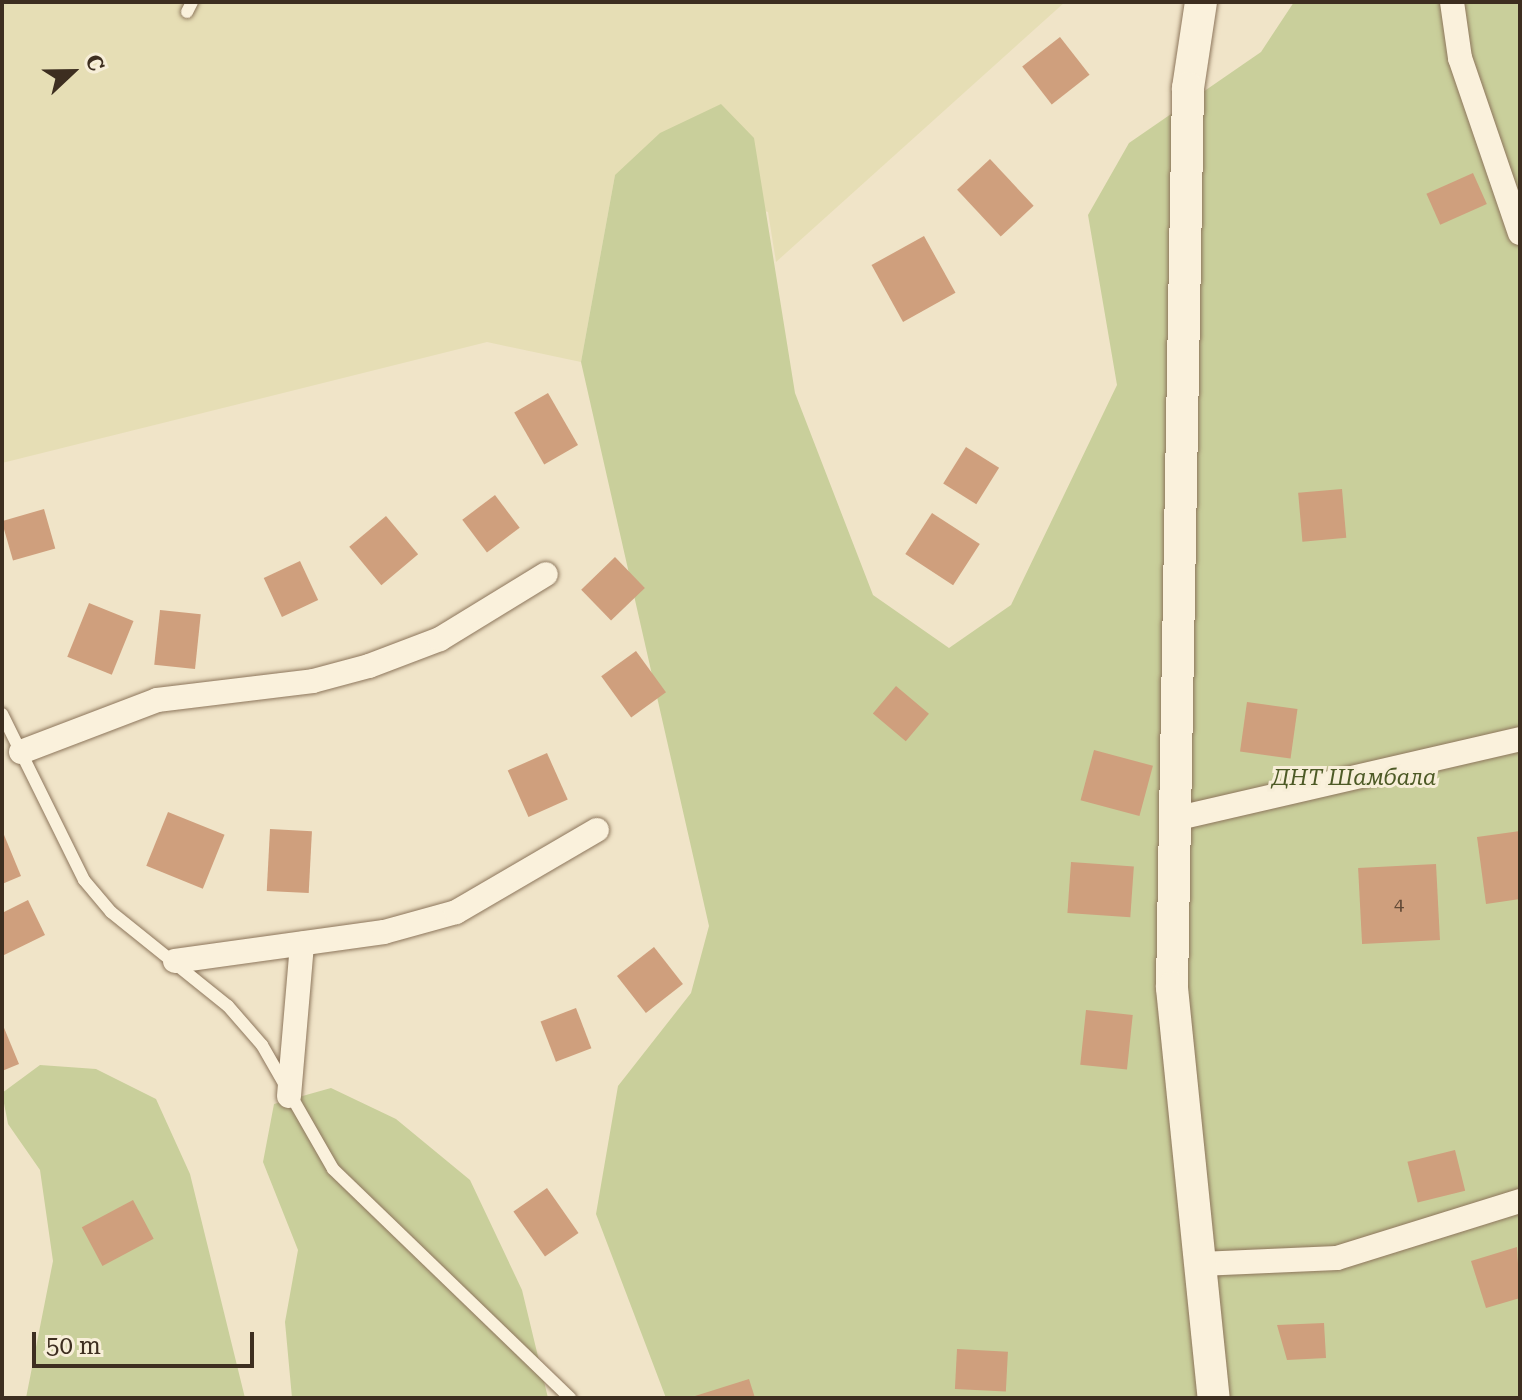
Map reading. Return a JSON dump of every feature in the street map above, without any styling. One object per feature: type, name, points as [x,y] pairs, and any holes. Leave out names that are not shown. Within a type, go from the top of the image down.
[{"type":"street","points":[[1201,2],[1188,88],[1174,819],[1175,1048],[1214,1398]]},
{"type":"street","points":[[1458,9],[1460,58],[1520,233]]},
{"type":"street","points":[[21,752],[157,700],[313,681],[369,666],[440,639],[546,574]]},
{"type":"street","points":[[1174,819],[1520,739]]},
{"type":"street","points":[[175,961],[384,932],[456,912],[597,830]]},
{"type":"street","points":[[289,1096],[302,944]]},
{"type":"street","points":[[1200,1264],[1337,1258],[1520,1201]]},
{"type":"lane","points":[[2,714],[84,880],[111,912],[175,961],[245,1025],[333,1169],[570,1398]]},
{"type":"shaded area","points":[[2,2],[1065,2],[776,262],[768,212],[615,175],[581,362],[487,342],[2,463]]},
{"type":"green space","name":"ДНТ Шамбала","points":[[1294,2],[1520,2],[1520,1398],[666,1398],[596,1214],[618,1086],[691,993],[709,926],[581,362],[615,175],[660,133],[721,104],[754,138],[795,393],[873,595],[949,648],[1011,605],[1117,385],[1088,215],[1129,143],[1261,52]]},
{"type":"green space","points":[[40,1065],[96,1069],[156,1099],[190,1174],[245,1398],[26,1398],[53,1261],[40,1170],[8,1124],[2,1093]]},
{"type":"green space","points":[[331,1088],[396,1119],[470,1180],[522,1290],[548,1398],[292,1398],[285,1322],[298,1250],[263,1162],[274,1104]]},
{"type":"building","points":[[1060,37],[1090,75],[1052,104],[1022,67]]},
{"type":"building","points":[[990,159],[1034,206],[1001,236],[957,190]]},
{"type":"building","points":[[1473,173],[1487,204],[1440,225],[1426,194]]},
{"type":"building","points":[[924,236],[956,293],[903,322],[872,265]]},
{"type":"building","points":[[548,393],[578,445],[544,464],[514,413]]},
{"type":"building","points":[[966,447],[999,468],[976,504],[943,483]]},
{"type":"building","points":[[1342,489],[1346,538],[1302,542],[1298,493]]},
{"type":"building","points":[[495,495],[520,528],[487,552],[462,520]]},
{"type":"building","points":[[44,509],[55,548],[13,561],[2,521]]},
{"type":"building","points":[[932,513],[980,544],[953,585],[905,554]]},
{"type":"building","points":[[386,516],[418,554],[381,585],[349,547]]},
{"type":"building","points":[[615,557],[645,588],[611,621],[581,590]]},
{"type":"building","points":[[300,561],[318,600],[282,617],[264,578]]},
{"type":"building","points":[[89,603],[134,621],[112,675],[67,657]]},
{"type":"building","points":[[160,610],[201,614],[195,669],[154,665]]},
{"type":"building","points":[[636,651],[666,692],[631,718],[601,676]]},
{"type":"building","points":[[896,686],[929,714],[906,741],[873,714]]},
{"type":"building","points":[[1247,702],[1298,709],[1291,759],[1240,752]]},
{"type":"building","points":[[1094,750],[1153,766],[1139,816],[1081,800]]},
{"type":"building","points":[[547,753],[568,800],[528,817],[508,770]]},
{"type":"building","points":[[168,812],[225,835],[203,889],[146,866]]},
{"type":"building","points":[[270,829],[312,831],[309,893],[267,891]]},
{"type":"building","points":[[2,830],[21,876],[2,884]]},
{"type":"building","points":[[1520,831],[1520,899],[1486,904],[1477,837]]},
{"type":"building","points":[[1071,862],[1134,866],[1130,917],[1067,913]]},
{"type":"building","points":[[1436,864],[1440,940],[1362,944],[1358,868]]},
{"type":"building","points":[[28,900],[45,935],[2,956],[2,913]]},
{"type":"building","points":[[654,947],[683,984],[646,1013],[617,976]]},
{"type":"building","points":[[576,1008],[591,1048],[556,1062],[541,1022]]},
{"type":"building","points":[[1086,1010],[1133,1015],[1127,1070],[1080,1065]]},
{"type":"building","points":[[2,1023],[19,1064],[2,1071]]},
{"type":"building","points":[[1455,1150],[1465,1191],[1418,1203],[1407,1162]]},
{"type":"building","points":[[547,1188],[579,1233],[545,1257],[513,1212]]},
{"type":"building","points":[[133,1200],[154,1239],[102,1266],[82,1227]]},
{"type":"building","points":[[1517,1247],[1520,1298],[1486,1308],[1471,1261]]},
{"type":"building","points":[[1324,1323],[1326,1358],[1287,1360],[1277,1325]]},
{"type":"building","points":[[957,1349],[1008,1352],[1006,1392],[955,1389]]},
{"type":"building","points":[[749,1379],[755,1398],[695,1396]]}]
